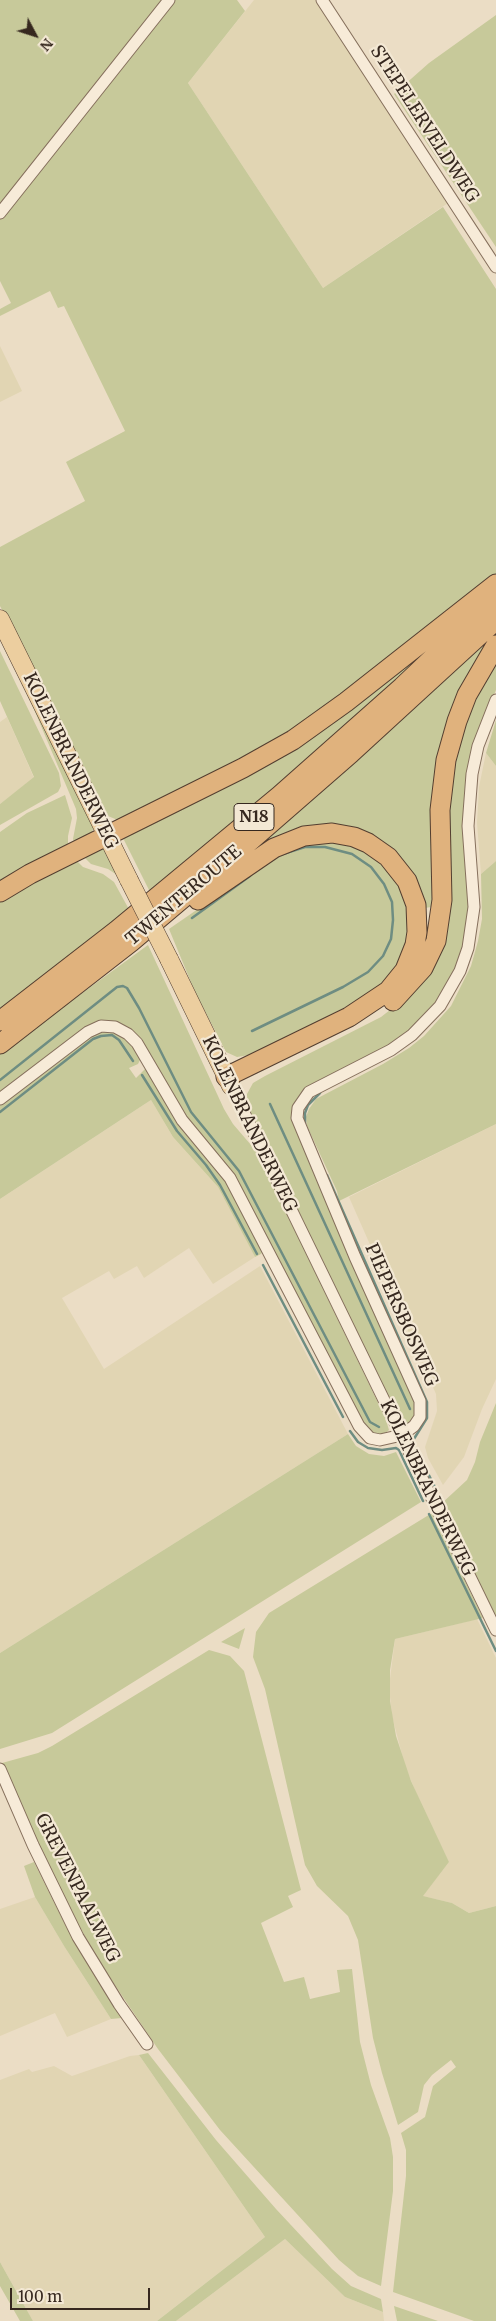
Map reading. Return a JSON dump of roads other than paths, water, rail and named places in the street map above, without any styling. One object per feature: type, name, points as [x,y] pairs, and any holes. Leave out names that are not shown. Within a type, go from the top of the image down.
[{"type":"highway","points":[[0,892],[36,870],[242,768],[293,740],[346,702],[496,584]]},
{"type":"highway","name":"TWENTEROUTE","points":[[0,1021],[116,932],[279,796],[402,687],[496,598]]},
{"type":"highway","name":"TWENTEROUTE","points":[[0,1044],[131,942],[352,753],[496,620]]},
{"type":"highway","points":[[229,1081],[377,1012],[404,992],[423,968],[436,941],[440,921],[442,900],[440,804],[446,760],[457,721],[467,695],[496,645]]},
{"type":"highway","name":"N18","points":[[131,942],[182,911],[258,857],[290,840],[304,836],[332,833],[354,837],[378,849],[400,870],[412,892],[416,905],[417,932],[411,958],[397,981],[388,991],[364,1009],[229,1081]]},
{"type":"main road","name":"KOLENBRANDERWEG","points":[[0,619],[229,1081]]},
{"type":"street","points":[[0,213],[169,0]]},
{"type":"street","name":"STEPELERVELDWEG","points":[[322,0],[496,267]]},
{"type":"street","name":"PIEPERSBOSWEG","points":[[402,1435],[420,1417],[420,1402],[302,1132],[297,1118],[298,1108],[302,1100],[316,1088],[391,1050],[412,1035],[440,1006],[460,971],[468,948],[474,907],[468,826],[472,774],[478,746],[496,700]]},
{"type":"street","points":[[0,1099],[88,1032],[101,1026],[114,1027],[128,1034],[137,1043],[182,1120],[230,1178],[359,1426],[370,1438],[380,1440],[402,1435]]},
{"type":"street","name":"KOLENBRANDERWEG","points":[[229,1081],[496,1630]]},
{"type":"street","name":"GREVENPAALWEG","points":[[0,1769],[33,1845],[78,1937],[119,2004],[147,2044]]},
{"type":"waterway","points":[[252,1031],[343,987],[368,972],[383,956],[391,939],[392,902],[384,884],[371,867],[352,854],[325,847],[305,847],[283,854]]},
{"type":"waterway","points":[[192,918],[250,876]]},
{"type":"waterway","points":[[0,1080],[117,987],[123,986],[127,988],[191,1112],[239,1171],[370,1422],[379,1427]]},
{"type":"waterway","points":[[0,1112],[93,1039],[112,1035],[119,1040],[133,1061]]},
{"type":"waterway","points":[[142,1075],[177,1131],[206,1165],[220,1185],[257,1254]]},
{"type":"waterway","points":[[305,1124],[305,1113],[308,1105],[320,1093]]},
{"type":"waterway","points":[[270,1104],[410,1409]]},
{"type":"waterway","points":[[327,1175],[427,1402],[427,1418],[412,1442],[436,1489]]},
{"type":"waterway","points":[[263,1265],[343,1417]]},
{"type":"waterway","points":[[350,1431],[358,1442],[368,1448],[382,1450],[396,1448],[399,1450],[423,1501]]},
{"type":"waterway","points":[[429,1514],[496,1651]]}]
